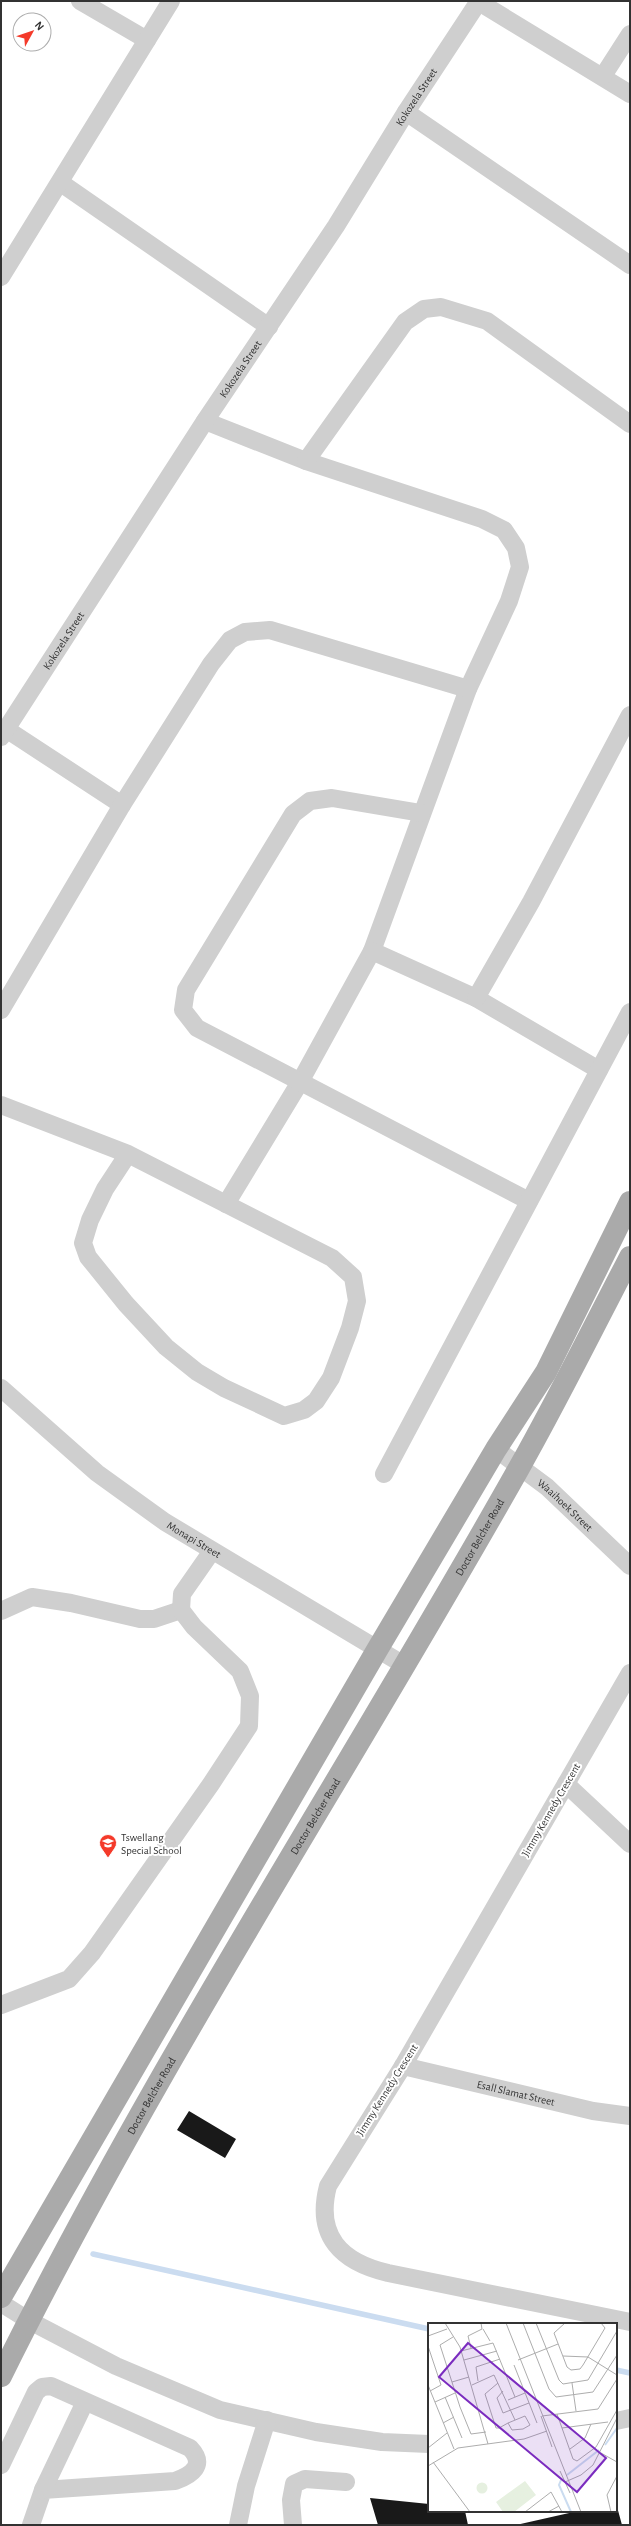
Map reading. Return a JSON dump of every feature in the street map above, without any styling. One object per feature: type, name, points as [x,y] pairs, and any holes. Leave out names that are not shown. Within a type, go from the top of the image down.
[{"type":"main road","points":[[1,2297],[377,1650],[496,1449],[546,1372],[630,1202]]},
{"type":"main road","name":"Doctor Belcher Road","points":[[1,2376],[28,2320],[114,2158],[219,1976],[404,1665],[520,1466],[630,1257]]},
{"type":"street","points":[[80,1],[147,40]]},
{"type":"street","points":[[1,277],[61,183],[171,1]]},
{"type":"street","points":[[479,1],[630,94]]},
{"type":"street","name":"Kokozela Street","points":[[4,733],[205,421],[336,226],[406,112],[479,1]]},
{"type":"street","points":[[603,76],[630,34]]},
{"type":"street","points":[[406,112],[630,265]]},
{"type":"street","points":[[61,183],[269,327]]},
{"type":"street","points":[[306,462],[405,322],[424,309],[441,306],[487,321],[630,424]]},
{"type":"street","points":[[205,421],[306,462],[482,519],[504,530],[516,548],[520,568],[509,601],[468,689],[421,813],[372,951],[300,1082],[226,1204]]},
{"type":"street","points":[[1,1010],[122,805],[211,664],[230,640],[245,632],[270,630],[468,689]]},
{"type":"street","points":[[476,998],[531,902],[630,715]]},
{"type":"street","points":[[4,733],[122,805]]},
{"type":"street","points":[[421,813],[332,798],[310,801],[293,814],[186,990],[182,1010],[197,1028],[529,1200]]},
{"type":"street","points":[[372,951],[476,998],[599,1070]]},
{"type":"street","points":[[384,1474],[630,1012]]},
{"type":"street","points":[[1,1105],[128,1154],[332,1258],[353,1277],[357,1301],[350,1328],[331,1378],[316,1401],[304,1410],[284,1416],[237,1394],[196,1372],[166,1347],[126,1304],[88,1257],[83,1243],[90,1220],[104,1189],[128,1154]]},
{"type":"street","name":"Monapi Street","points":[[1,1388],[97,1473],[165,1522],[404,1665]]},
{"type":"street","name":"Waaihoek Street","points":[[496,1449],[547,1487],[630,1566]]},
{"type":"street","points":[[1,2005],[69,1979],[92,1953],[211,1784],[249,1726],[250,1696],[240,1671],[194,1627],[181,1610],[182,1594],[212,1551]]},
{"type":"street","points":[[1,1611],[32,1597],[71,1603],[140,1619],[154,1619],[181,1610]]},
{"type":"street","name":"Jimmy Kennedy Crescent","points":[[630,1673],[403,2066],[328,2186],[323,2203],[324,2220],[337,2247],[350,2259],[373,2270],[630,2322]]},
{"type":"street","points":[[566,1784],[630,1844]]},
{"type":"street","name":"Esall Slamat Street","points":[[403,2066],[593,2111],[630,2116]]},
{"type":"street","points":[[1,2303],[28,2320],[123,2369],[220,2410],[316,2432],[382,2442],[428,2444]]},
{"type":"street","points":[[1,2465],[36,2392],[42,2387],[51,2386],[190,2448],[196,2455],[197,2463],[194,2471],[189,2477],[175,2481],[43,2490]]},
{"type":"street","points":[[31,2525],[43,2490],[85,2402]]},
{"type":"street","points":[[617,2421],[630,2418]]},
{"type":"street","points":[[238,2525],[246,2486],[267,2420]]},
{"type":"street","points":[[293,2525],[291,2500],[294,2484],[304,2479],[346,2482]]},
{"type":"building","points":[[189,2111],[236,2139],[225,2158],[177,2130]]},
{"type":"building","points":[[370,2498],[428,2504],[428,2512],[465,2512],[468,2525],[378,2525]]},
{"type":"building","points":[[617,2507],[622,2525],[516,2525],[574,2512],[617,2512]]},
{"type":"waterway","points":[[93,2254],[428,2329]]},
{"type":"waterway","points":[[617,2370],[630,2373]]},
{"type":"place","name":"Tswellang Special School","points":[[108,1858]]}]
